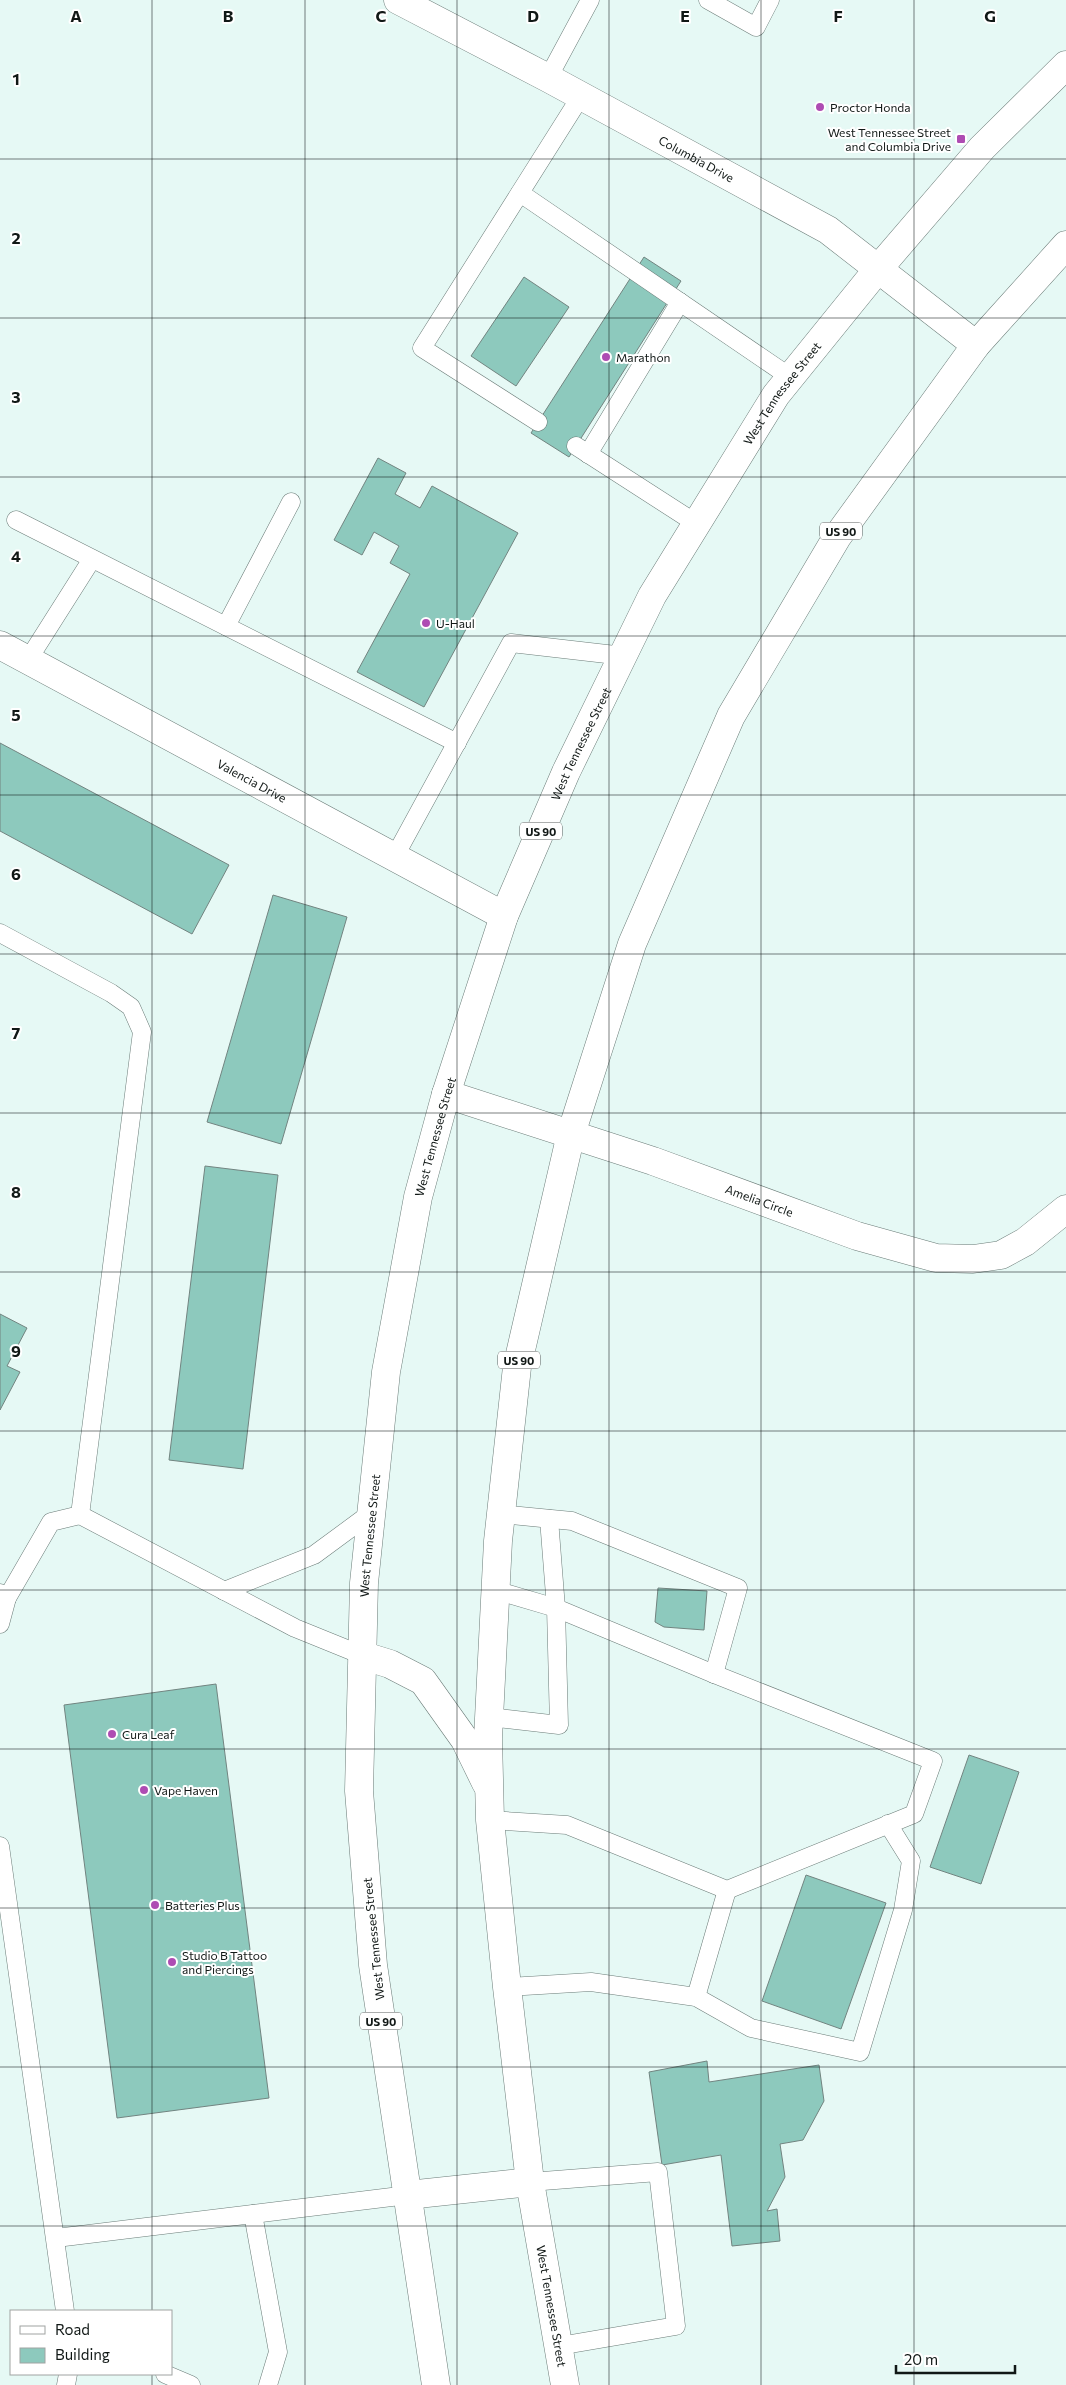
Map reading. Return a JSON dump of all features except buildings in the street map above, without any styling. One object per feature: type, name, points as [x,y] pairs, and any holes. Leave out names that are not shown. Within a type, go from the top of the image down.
[{"type":"main road","name":"Columbia Drive","points":[[398,0],[548,78],[828,230],[976,345]]},
{"type":"main road","name":"West Tennessee Street","points":[[436,2385],[373,1965],[359,1791],[364,1656],[364,1583],[386,1372],[418,1197],[446,1094],[504,916],[566,772],[652,596],[776,395],[790,377],[878,269],[982,148],[1066,64]]},
{"type":"main road","name":"West Tennessee Street","points":[[566,2385],[530,2182],[507,1987],[490,1820],[489,1717],[500,1514],[517,1367],[571,1134],[632,944],[731,716],[837,538],[976,345],[1066,245]]},
{"type":"main road","name":"Valencia Drive","points":[[0,645],[504,916]]},
{"type":"main road","name":"Amelia Circle","points":[[446,1094],[652,1161],[857,1236],[936,1258],[973,1260],[1001,1255],[1025,1242],[1066,1209]]},
{"type":"main road","points":[[364,1656],[390,1664],[423,1682],[465,1740],[489,1789]]},
{"type":"main road","points":[[408,2195],[530,2182]]},
{"type":"lane","points":[[548,78],[590,0]]},
{"type":"lane","points":[[708,0],[756,26],[770,0]]},
{"type":"lane","points":[[538,422],[422,348],[581,96]]},
{"type":"lane","points":[[520,193],[790,377]]},
{"type":"lane","points":[[680,302],[582,450],[697,524]]},
{"type":"lane","points":[[226,626],[291,502]]},
{"type":"lane","points":[[16,520],[457,743]]},
{"type":"lane","points":[[28,660],[92,558]]},
{"type":"lane","points":[[395,856],[511,643],[624,656]]},
{"type":"lane","points":[[0,933],[124,1002],[131,1007],[142,1032],[80,1515]]},
{"type":"lane","points":[[224,1591],[314,1555],[371,1513]]},
{"type":"lane","points":[[500,1514],[572,1521],[738,1588],[714,1674]]},
{"type":"lane","points":[[0,1624],[4,1596],[51,1522],[80,1515],[295,1628],[364,1656]]},
{"type":"lane","points":[[489,1717],[559,1724],[556,1608],[548,1519]]},
{"type":"lane","points":[[490,1820],[567,1826],[727,1890],[914,1814],[934,1761],[714,1674],[556,1608],[495,1590]]},
{"type":"lane","points":[[507,1987],[591,1982],[696,1997],[751,2028],[860,2052],[903,1910],[911,1861],[888,1824]]},
{"type":"lane","points":[[0,1846],[65,2310]]},
{"type":"lane","points":[[696,1997],[727,1890]]},
{"type":"lane","points":[[530,2182],[658,2172],[676,2326],[559,2346]]},
{"type":"lane","points":[[56,2238],[408,2195]]},
{"type":"lane","points":[[253,2214],[278,2352],[268,2385]]},
{"type":"lane","points":[[167,2375],[191,2385]]},
{"type":"place","name":"Proctor Honda","points":[[820,107]]},
{"type":"place","name":"West Tennessee Street and Columbia Drive","points":[[961,139]]},
{"type":"place","name":"Marathon","points":[[606,357]]},
{"type":"place","name":"U-Haul","points":[[426,623]]},
{"type":"place","name":"Cura Leaf","points":[[112,1734]]},
{"type":"place","name":"Vape Haven","points":[[144,1790]]},
{"type":"place","name":"Batteries Plus","points":[[155,1905]]},
{"type":"place","name":"Studio B Tattoo and Piercings","points":[[172,1962]]}]
